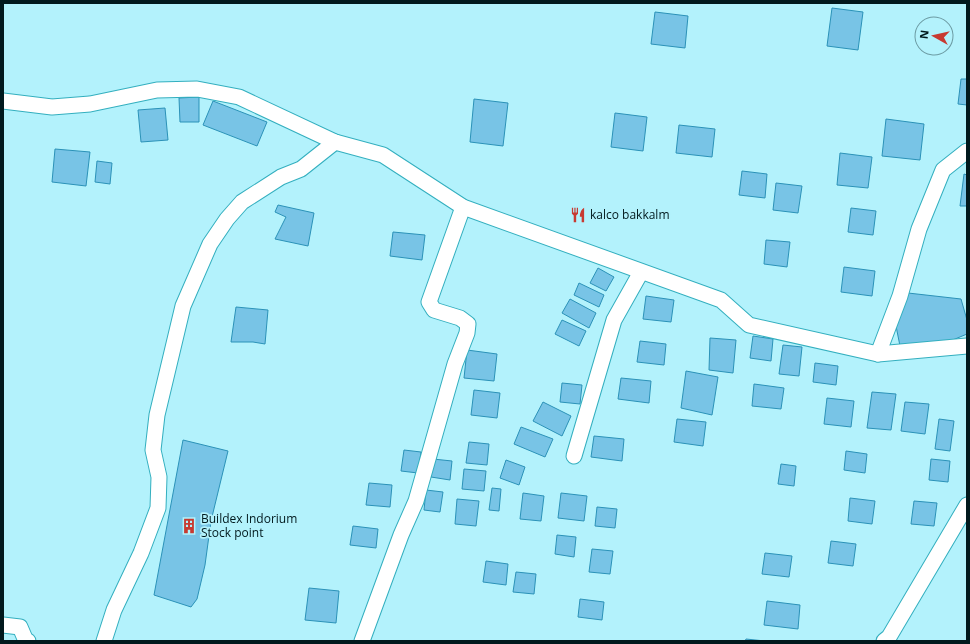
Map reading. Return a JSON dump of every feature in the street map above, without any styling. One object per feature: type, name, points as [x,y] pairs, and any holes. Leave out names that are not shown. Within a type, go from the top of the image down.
[{"type":"street","points":[[3,101],[52,108],[90,104],[157,90],[197,89],[239,97],[335,142],[383,155],[463,207],[721,300],[749,325],[878,354],[967,346]]},
{"type":"street","points":[[104,641],[114,610],[141,553],[158,508],[159,477],[153,450],[157,414],[183,306],[210,244],[227,219],[242,202],[281,177],[301,169],[335,142]]},
{"type":"street","points":[[878,354],[900,296],[919,229],[943,170],[967,151]]},
{"type":"street","points":[[362,641],[401,535],[416,502],[455,364],[468,333],[468,324],[460,318],[434,310],[428,302],[463,207]]},
{"type":"street","points":[[574,456],[614,320],[641,272]]},
{"type":"street","points":[[884,641],[888,637],[967,505]]},
{"type":"street","points":[[3,625],[20,627],[26,641],[28,641]]},
{"type":"building","points":[[832,8],[863,12],[858,50],[827,46]]},
{"type":"building","points":[[655,12],[688,16],[685,48],[651,44]]},
{"type":"building","points":[[961,79],[967,79],[967,105],[958,104]]},
{"type":"building","points":[[199,97],[199,122],[180,122],[179,98]]},
{"type":"building","points":[[474,99],[508,103],[503,146],[470,142]]},
{"type":"building","points":[[213,101],[267,122],[257,146],[203,125]]},
{"type":"building","points":[[165,108],[168,140],[141,142],[138,110]]},
{"type":"building","points":[[615,113],[647,117],[643,151],[611,147]]},
{"type":"building","points":[[886,119],[924,124],[920,160],[882,156]]},
{"type":"building","points":[[679,125],[715,129],[712,157],[676,153]]},
{"type":"building","points":[[55,149],[90,152],[86,186],[52,182]]},
{"type":"building","points":[[840,153],[872,157],[868,188],[837,185]]},
{"type":"building","points":[[97,161],[112,163],[110,184],[95,182]]},
{"type":"building","points":[[742,171],[767,174],[765,198],[739,195]]},
{"type":"building","points":[[964,174],[967,175],[967,206],[960,206]]},
{"type":"building","points":[[776,183],[802,186],[798,213],[773,210]]},
{"type":"building","points":[[278,205],[314,213],[308,246],[275,239],[286,217],[275,212]]},
{"type":"building","points":[[851,208],[876,211],[873,235],[848,232]]},
{"type":"building","points":[[393,232],[425,235],[422,260],[390,256]]},
{"type":"building","points":[[766,240],[790,242],[787,267],[764,264]]},
{"type":"building","points":[[844,267],[875,271],[872,296],[841,292]]},
{"type":"building","points":[[598,268],[614,277],[606,291],[590,283]]},
{"type":"building","points":[[579,283],[604,295],[599,307],[574,295]]},
{"type":"building","points":[[908,293],[961,299],[967,320],[967,334],[948,342],[900,346],[896,326]]},
{"type":"building","points":[[646,296],[674,300],[671,322],[643,319]]},
{"type":"building","points":[[570,299],[596,313],[589,328],[562,313]]},
{"type":"building","points":[[236,307],[268,310],[265,344],[253,342],[231,342]]},
{"type":"building","points":[[562,320],[586,331],[579,346],[555,334]]},
{"type":"building","points":[[753,336],[773,339],[771,361],[750,358]]},
{"type":"building","points":[[710,338],[736,340],[733,373],[709,370]]},
{"type":"building","points":[[640,341],[666,344],[664,365],[637,362]]},
{"type":"building","points":[[783,345],[802,347],[799,376],[779,374]]},
{"type":"building","points":[[467,350],[497,354],[494,381],[464,378]]},
{"type":"building","points":[[815,363],[838,366],[836,385],[813,382]]},
{"type":"building","points":[[686,371],[718,377],[712,415],[681,408]]},
{"type":"building","points":[[621,378],[651,381],[649,403],[618,399]]},
{"type":"building","points":[[562,383],[582,385],[580,404],[560,402]]},
{"type":"building","points":[[754,384],[784,388],[781,409],[752,406]]},
{"type":"building","points":[[474,390],[500,393],[497,418],[471,415]]},
{"type":"building","points":[[872,392],[896,394],[891,430],[867,428]]},
{"type":"building","points":[[827,398],[854,401],[851,427],[824,424]]},
{"type":"building","points":[[543,402],[571,416],[562,436],[533,421]]},
{"type":"building","points":[[905,402],[929,404],[925,434],[901,431]]},
{"type":"building","points":[[677,419],[706,422],[703,446],[674,442]]},
{"type":"building","points":[[939,419],[954,421],[950,451],[935,449]]},
{"type":"building","points":[[521,427],[553,439],[545,457],[514,444]]},
{"type":"building","points":[[594,436],[624,439],[622,461],[591,457]]},
{"type":"building","name":"Buildex Indorium Stock point","points":[[183,440],[228,451],[211,521],[205,565],[197,599],[191,607],[154,595]]},
{"type":"building","points":[[469,442],[489,444],[487,465],[466,463]]},
{"type":"building","points":[[404,450],[421,452],[418,473],[401,471]]},
{"type":"building","points":[[846,451],[867,454],[865,473],[844,470]]},
{"type":"building","points":[[433,459],[452,461],[450,480],[431,477]]},
{"type":"building","points":[[931,459],[950,461],[948,482],[929,480]]},
{"type":"building","points":[[506,460],[525,467],[519,485],[500,478]]},
{"type":"building","points":[[781,464],[796,466],[794,486],[778,484]]},
{"type":"building","points":[[464,469],[486,471],[484,491],[462,489]]},
{"type":"building","points":[[369,483],[392,485],[390,507],[366,505]]},
{"type":"building","points":[[492,488],[501,489],[499,511],[489,510]]},
{"type":"building","points":[[426,490],[443,492],[440,512],[424,510]]},
{"type":"building","points":[[523,493],[544,496],[541,521],[520,519]]},
{"type":"building","points":[[561,493],[587,496],[584,521],[558,518]]},
{"type":"building","points":[[850,498],[875,501],[872,524],[848,521]]},
{"type":"building","points":[[457,499],[479,501],[476,526],[455,524]]},
{"type":"building","points":[[914,501],[937,503],[934,526],[911,524]]},
{"type":"building","points":[[597,507],[617,509],[615,528],[595,526]]},
{"type":"building","points":[[353,526],[378,529],[376,548],[350,545]]},
{"type":"building","points":[[557,535],[576,537],[574,557],[555,554]]},
{"type":"building","points":[[831,541],[856,544],[853,566],[828,563]]},
{"type":"building","points":[[592,549],[613,551],[610,574],[589,572]]},
{"type":"building","points":[[765,553],[792,556],[789,577],[762,574]]},
{"type":"building","points":[[486,561],[508,564],[506,585],[483,582]]},
{"type":"building","points":[[516,572],[536,574],[534,594],[513,592]]},
{"type":"building","points":[[309,588],[339,591],[336,623],[305,620]]},
{"type":"building","points":[[580,599],[604,602],[602,620],[578,617]]},
{"type":"building","points":[[767,601],[800,605],[798,629],[764,625]]},
{"type":"building","points":[[746,639],[765,641],[745,641]]},
{"type":"place","name":"kalco bakkalm","points":[[578,215]]},
{"type":"place","name":"Buildex Indorium Stock point","points":[[189,526]]}]
